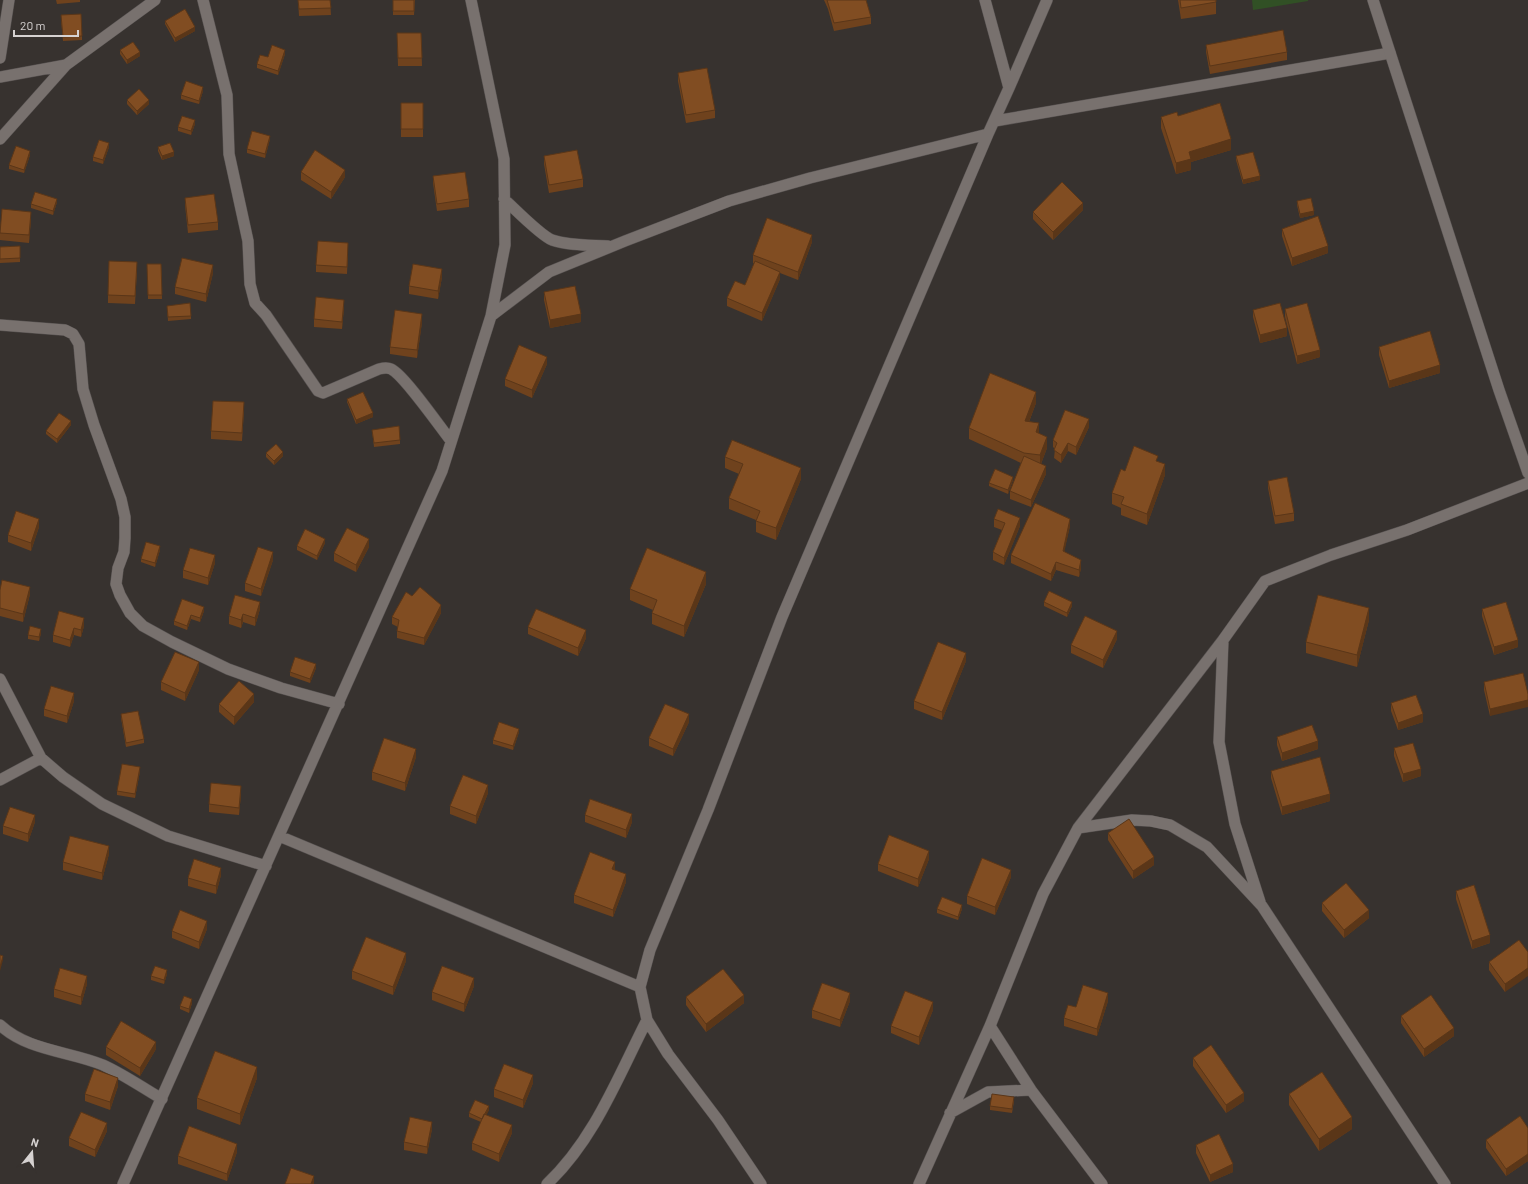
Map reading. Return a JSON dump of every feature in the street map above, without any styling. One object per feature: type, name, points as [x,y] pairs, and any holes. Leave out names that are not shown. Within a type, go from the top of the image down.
[{"type":"street","points":[[0,58],[9,0]]},
{"type":"street","points":[[0,139],[66,65],[155,0]]},
{"type":"street","points":[[203,0],[227,95],[229,154],[248,241],[250,284],[255,303],[266,316],[318,391],[323,393],[379,369],[391,369],[413,392],[451,441]]},
{"type":"street","points":[[123,1184],[442,471],[491,316],[505,245],[504,159],[471,0]]},
{"type":"street","points":[[985,0],[1009,88]]},
{"type":"street","points":[[761,1184],[718,1120],[668,1054],[647,1020],[640,987],[650,950],[708,810],[782,617],[994,120],[1047,0]]},
{"type":"street","points":[[1373,0],[1499,390],[1528,473]]},
{"type":"street","points":[[994,120],[1390,53]]},
{"type":"street","points":[[0,77],[66,65]]},
{"type":"street","points":[[491,316],[549,272],[729,200],[810,178],[988,134]]},
{"type":"street","points":[[504,199],[529,222],[551,239],[575,245],[614,246]]},
{"type":"street","points":[[0,325],[65,330],[73,334],[79,344],[83,389],[94,425],[122,499],[126,538],[124,552],[118,568],[116,584],[130,613],[143,626],[228,669],[281,688],[338,704]]},
{"type":"street","points":[[919,1184],[990,1026],[1043,894],[1078,828],[1223,640],[1265,581],[1331,555],[1407,530],[1528,484]]},
{"type":"street","points":[[1223,640],[1219,742],[1235,824],[1262,906]]},
{"type":"street","points":[[0,679],[41,758],[64,777],[102,804],[168,836],[266,866]]},
{"type":"street","points":[[0,780],[41,758]]},
{"type":"street","points":[[1078,828],[1132,820],[1151,821],[1170,825],[1208,847],[1262,906],[1445,1184]]},
{"type":"street","points":[[279,836],[640,987]]},
{"type":"street","points":[[547,1184],[582,1144],[602,1109],[647,1020]]},
{"type":"street","points":[[0,1025],[22,1039],[47,1049],[102,1065],[162,1099]]},
{"type":"street","points":[[990,1026],[1031,1090],[1102,1184]]},
{"type":"street","points":[[950,1113],[988,1092],[1031,1090]]},
{"type":"green space","points":[[1252,0],[1308,0],[1308,1],[1253,10]]},
{"type":"building","points":[[298,0],[330,0],[331,8],[299,9]]},
{"type":"building","points":[[393,0],[414,0],[414,11],[393,11]]},
{"type":"building","points":[[827,0],[866,0],[871,17],[834,23]]},
{"type":"building","points":[[1180,0],[1216,0],[1216,2],[1181,8]]},
{"type":"building","points":[[185,9],[195,27],[175,38],[165,21]]},
{"type":"building","points":[[81,14],[82,36],[63,37],[61,15]]},
{"type":"building","points":[[1283,30],[1287,52],[1210,66],[1206,45]]},
{"type":"building","points":[[397,33],[421,33],[422,58],[398,58]]},
{"type":"building","points":[[133,42],[140,52],[127,60],[120,50]]},
{"type":"building","points":[[272,45],[285,50],[278,71],[257,64],[260,55],[268,57]]},
{"type":"building","points":[[707,68],[715,110],[686,115],[678,73]]},
{"type":"building","points":[[186,81],[203,87],[199,101],[181,95]]},
{"type":"building","points":[[139,89],[149,100],[137,111],[127,100]]},
{"type":"building","points":[[401,103],[423,103],[423,129],[401,129]]},
{"type":"building","points":[[1220,103],[1231,139],[1189,152],[1191,159],[1176,163],[1161,117],[1177,112],[1178,116]]},
{"type":"building","points":[[182,116],[195,120],[191,131],[178,127]]},
{"type":"building","points":[[252,131],[270,136],[265,154],[247,149]]},
{"type":"building","points":[[99,140],[109,143],[103,160],[93,157]]},
{"type":"building","points":[[170,143],[174,152],[162,156],[158,147]]},
{"type":"building","points":[[16,146],[30,151],[24,170],[9,165]]},
{"type":"building","points":[[315,150],[345,170],[331,192],[301,172]]},
{"type":"building","points":[[577,150],[583,179],[549,185],[544,156]]},
{"type":"building","points":[[1253,152],[1260,176],[1243,180],[1236,156]]},
{"type":"building","points":[[465,172],[469,199],[437,204],[433,176]]},
{"type":"building","points":[[1062,182],[1083,203],[1053,232],[1033,212]]},
{"type":"building","points":[[35,192],[57,199],[53,211],[31,204]]},
{"type":"building","points":[[214,194],[218,222],[188,225],[185,198]]},
{"type":"building","points":[[1311,198],[1314,211],[1300,214],[1297,201]]},
{"type":"building","points":[[2,209],[31,212],[29,235],[0,233]]},
{"type":"building","points":[[1318,216],[1328,246],[1292,258],[1282,229]]},
{"type":"building","points":[[767,218],[812,235],[798,272],[753,255]]},
{"type":"building","points":[[318,241],[348,243],[347,267],[316,265]]},
{"type":"building","points":[[20,246],[20,258],[0,259],[0,247]]},
{"type":"building","points":[[182,258],[213,265],[206,294],[175,287]]},
{"type":"building","points":[[109,261],[137,262],[135,296],[108,295]]},
{"type":"building","points":[[755,261],[780,272],[762,313],[727,298],[735,281],[745,285]]},
{"type":"building","points":[[147,264],[161,264],[162,295],[148,295]]},
{"type":"building","points":[[413,264],[442,269],[438,291],[409,286]]},
{"type":"building","points":[[575,286],[581,314],[550,320],[544,292]]},
{"type":"building","points":[[316,297],[344,300],[342,322],[314,319]]},
{"type":"building","points":[[190,303],[191,316],[168,317],[167,306]]},
{"type":"building","points":[[1280,303],[1287,328],[1260,335],[1253,310]]},
{"type":"building","points":[[1307,303],[1320,350],[1297,356],[1285,309]]},
{"type":"building","points":[[395,310],[422,314],[417,350],[390,347]]},
{"type":"building","points":[[1430,331],[1440,365],[1389,381],[1379,347]]},
{"type":"building","points":[[519,345],[547,357],[532,390],[505,379]]},
{"type":"building","points":[[990,373],[1036,392],[1025,421],[1039,423],[1036,432],[1047,437],[1040,455],[1024,453],[969,428]]},
{"type":"building","points":[[363,392],[373,413],[356,420],[347,399]]},
{"type":"building","points":[[213,401],[244,402],[242,433],[211,431]]},
{"type":"building","points":[[1065,410],[1089,419],[1076,447],[1068,443],[1061,455],[1054,450],[1057,443],[1053,440]]},
{"type":"building","points":[[59,413],[71,421],[57,439],[46,431]]},
{"type":"building","points":[[399,426],[400,440],[374,443],[372,430]]},
{"type":"building","points":[[732,440],[801,468],[776,528],[756,521],[760,511],[729,498],[743,464],[725,457]]},
{"type":"building","points":[[276,444],[283,452],[274,461],[266,453]]},
{"type":"building","points":[[1134,446],[1158,456],[1156,461],[1165,464],[1147,514],[1121,504],[1124,497],[1112,493],[1121,469],[1125,471]]},
{"type":"building","points":[[1024,456],[1046,466],[1031,500],[1010,491]]},
{"type":"building","points":[[995,469],[1013,477],[1008,490],[989,483]]},
{"type":"building","points":[[1287,477],[1294,513],[1275,516],[1268,481]]},
{"type":"building","points":[[1035,503],[1070,519],[1063,551],[1081,560],[1079,570],[1056,562],[1051,574],[1011,555]]},
{"type":"building","points":[[998,509],[1020,518],[1004,558],[993,552],[1005,523],[994,519]]},
{"type":"building","points":[[16,511],[39,519],[31,543],[8,535]]},
{"type":"building","points":[[347,528],[369,539],[356,565],[334,553]]},
{"type":"building","points":[[305,529],[325,539],[317,556],[297,546]]},
{"type":"building","points":[[146,542],[160,546],[155,563],[141,559]]},
{"type":"building","points":[[258,547],[273,552],[261,589],[245,583]]},
{"type":"building","points":[[190,548],[215,555],[208,578],[183,570]]},
{"type":"building","points":[[647,548],[706,572],[684,626],[652,613],[657,600],[630,589]]},
{"type":"building","points":[[2,580],[30,587],[23,614],[0,608],[0,590]]},
{"type":"building","points":[[420,587],[441,605],[424,638],[397,631],[399,620],[392,617],[406,592],[412,596]]},
{"type":"building","points":[[1049,591],[1072,602],[1067,613],[1044,602]]},
{"type":"building","points":[[235,595],[260,602],[255,618],[243,614],[241,620],[229,616]]},
{"type":"building","points":[[1318,595],[1369,608],[1357,655],[1306,642]]},
{"type":"building","points":[[182,599],[204,607],[200,618],[191,615],[187,626],[174,621]]},
{"type":"building","points":[[1506,602],[1518,640],[1494,647],[1482,609]]},
{"type":"building","points":[[536,609],[586,630],[578,648],[528,627]]},
{"type":"building","points":[[59,611],[84,618],[81,630],[74,628],[70,640],[53,635]]},
{"type":"building","points":[[1085,616],[1117,631],[1103,660],[1071,645]]},
{"type":"building","points":[[30,626],[41,629],[39,637],[28,635]]},
{"type":"building","points":[[938,642],[966,653],[942,712],[914,701]]},
{"type":"building","points":[[175,652],[199,662],[185,693],[161,682]]},
{"type":"building","points":[[295,657],[316,664],[310,679],[290,672]]},
{"type":"building","points":[[1523,673],[1528,700],[1490,709],[1484,682]]},
{"type":"building","points":[[239,681],[254,694],[234,717],[219,704]]},
{"type":"building","points":[[51,686],[74,693],[67,716],[44,709]]},
{"type":"building","points":[[1416,695],[1423,714],[1398,723],[1391,703]]},
{"type":"building","points":[[665,704],[689,714],[673,749],[649,738]]},
{"type":"building","points":[[138,711],[144,739],[126,743],[121,714]]},
{"type":"building","points":[[499,722],[519,729],[513,746],[493,740]]},
{"type":"building","points":[[1312,725],[1318,741],[1282,753],[1277,737]]},
{"type":"building","points":[[384,738],[416,749],[405,783],[372,772]]},
{"type":"building","points":[[1413,743],[1421,769],[1403,774],[1394,748]]},
{"type":"building","points":[[1320,757],[1330,794],[1282,807],[1271,771]]},
{"type":"building","points":[[122,764],[140,767],[135,794],[117,791]]},
{"type":"building","points":[[463,775],[488,785],[476,816],[450,806]]},
{"type":"building","points":[[211,783],[241,786],[239,808],[209,804]]},
{"type":"building","points":[[590,799],[632,814],[626,830],[585,815]]},
{"type":"building","points":[[10,807],[35,815],[28,834],[3,826]]},
{"type":"building","points":[[1129,819],[1154,857],[1133,871],[1108,833]]},
{"type":"building","points":[[889,835],[929,851],[918,879],[878,864]]},
{"type":"building","points":[[70,836],[109,846],[102,873],[63,862]]},
{"type":"building","points":[[590,852],[615,862],[612,869],[626,874],[613,910],[574,895]]},
{"type":"building","points":[[982,858],[1011,870],[995,907],[967,896]]},
{"type":"building","points":[[194,859],[221,868],[216,886],[188,878]]},
{"type":"building","points":[[1346,883],[1369,910],[1344,930],[1322,903]]},
{"type":"building","points":[[1474,885],[1490,935],[1472,941],[1456,891]]},
{"type":"building","points":[[942,897],[962,905],[958,917],[937,909]]},
{"type":"building","points":[[180,910],[207,921],[199,942],[172,931]]},
{"type":"building","points":[[366,937],[406,953],[393,987],[352,971]]},
{"type":"building","points":[[1519,940],[1528,952],[1528,968],[1505,984],[1489,962]]},
{"type":"building","points":[[0,955],[3,956],[0,967]]},
{"type":"building","points":[[155,966],[167,970],[164,980],[151,976]]},
{"type":"building","points":[[442,966],[474,978],[464,1004],[432,992]]},
{"type":"building","points":[[60,968],[87,976],[81,997],[54,989]]},
{"type":"building","points":[[723,969],[744,995],[706,1024],[686,997]]},
{"type":"building","points":[[822,983],[850,993],[840,1020],[812,1010]]},
{"type":"building","points":[[1083,985],[1108,993],[1097,1029],[1064,1018],[1068,1005],[1076,1007]]},
{"type":"building","points":[[905,991],[933,1002],[919,1037],[891,1026]]},
{"type":"building","points":[[1431,995],[1454,1028],[1424,1049],[1401,1016]]},
{"type":"building","points":[[184,996],[192,999],[189,1009],[180,1006]]},
{"type":"building","points":[[121,1021],[156,1042],[140,1068],[106,1047]]},
{"type":"building","points":[[1211,1045],[1244,1093],[1226,1105],[1193,1058]]},
{"type":"building","points":[[215,1051],[257,1067],[240,1114],[197,1098]]},
{"type":"building","points":[[504,1064],[533,1075],[523,1100],[494,1089]]},
{"type":"building","points":[[94,1069],[118,1078],[110,1102],[85,1094]]},
{"type":"building","points":[[1322,1072],[1352,1117],[1319,1139],[1289,1094]]},
{"type":"building","points":[[992,1094],[1014,1097],[1012,1109],[990,1106]]},
{"type":"building","points":[[475,1100],[489,1106],[482,1119],[469,1113]]},
{"type":"building","points":[[81,1112],[107,1123],[95,1150],[69,1138]]},
{"type":"building","points":[[484,1114],[512,1125],[499,1154],[472,1143]]},
{"type":"building","points":[[1520,1116],[1528,1128],[1528,1154],[1506,1169],[1486,1140]]},
{"type":"building","points":[[410,1117],[432,1122],[427,1147],[404,1142]]},
{"type":"building","points":[[189,1126],[237,1144],[227,1174],[178,1156]]},
{"type":"building","points":[[1219,1134],[1233,1164],[1210,1175],[1196,1145]]},
{"type":"building","points":[[291,1168],[314,1176],[311,1184],[285,1184]]}]
